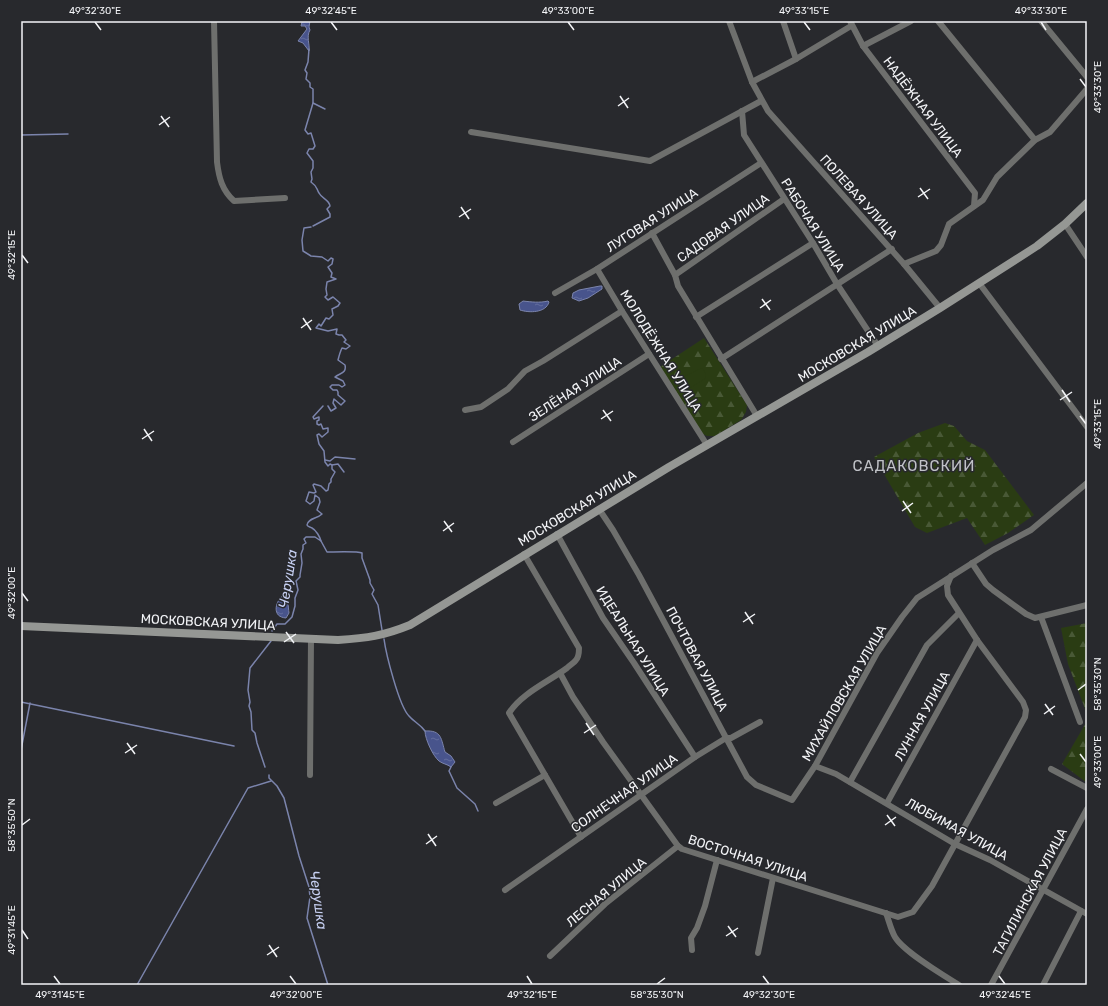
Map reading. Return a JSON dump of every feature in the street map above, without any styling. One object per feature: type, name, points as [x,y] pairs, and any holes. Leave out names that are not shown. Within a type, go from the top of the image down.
[{"type":"main road","name":"МОСКОВСКАЯ УЛИЦА","points":[[21,626],[338,640],[366,638],[390,633],[410,625],[557,534],[756,416],[878,346],[979,284],[1037,246],[1065,224],[1087,203]]},
{"type":"street","points":[[214,21],[217,162],[220,181],[227,195],[234,201],[285,198]]},
{"type":"street","name":"ПОЛЕВАЯ УЛИЦА","points":[[729,21],[752,82],[761,101],[768,111],[892,249],[940,308]]},
{"type":"street","points":[[784,21],[796,60]]},
{"type":"street","points":[[863,46],[911,21]]},
{"type":"street","points":[[938,21],[1035,140]]},
{"type":"street","points":[[1041,21],[1087,77]]},
{"type":"street","points":[[752,82],[796,60],[851,24]]},
{"type":"street","name":"НАДЁЖНАЯ УЛИЦА","points":[[851,24],[863,46],[975,193],[974,206]]},
{"type":"street","points":[[904,264],[936,251],[941,245],[949,224],[983,200],[997,178],[1035,140],[1050,132],[1087,89]]},
{"type":"street","points":[[471,132],[650,160],[761,101]]},
{"type":"street","name":"РАБОЧАЯ УЛИЦА","points":[[742,111],[744,135],[813,243],[837,284],[878,346]]},
{"type":"street","name":"ЛУГОВАЯ УЛИЦА","points":[[555,293],[597,269],[761,163]]},
{"type":"street","name":"САДОВАЯ УЛИЦА","points":[[675,275],[784,199]]},
{"type":"street","points":[[1065,224],[1087,257]]},
{"type":"street","points":[[652,233],[675,275],[678,286],[756,416]]},
{"type":"street","points":[[696,317],[813,243]]},
{"type":"street","points":[[721,359],[892,249]]},
{"type":"street","name":"МОЛОДЁЖНАЯ УЛИЦА","points":[[597,269],[707,445]]},
{"type":"street","points":[[979,284],[1087,428]]},
{"type":"street","points":[[465,410],[481,407],[508,388],[525,371],[622,311]]},
{"type":"street","name":"ЗЕЛЁНАЯ УЛИЦА","points":[[513,442],[649,354]]},
{"type":"street","name":"МИХАЙЛОВСКАЯ УЛИЦА","points":[[792,800],[815,766],[877,653],[917,598],[1005,543],[1031,530],[1087,483]]},
{"type":"street","name":"ПОЧТОВАЯ УЛИЦА","points":[[599,509],[639,575],[747,777],[756,785],[792,800]]},
{"type":"street","name":"ИДЕАЛЬНАЯ УЛИЦА","points":[[557,534],[603,618],[695,757]]},
{"type":"street","points":[[524,554],[579,648],[579,654],[577,659],[560,673],[530,692],[508,713],[581,837]]},
{"type":"street","points":[[972,563],[986,584],[1026,614],[1036,618],[1087,605]]},
{"type":"street","points":[[951,576],[947,586],[948,595],[977,640],[1023,702],[1026,710],[1025,717],[955,844]]},
{"type":"street","points":[[850,782],[927,645],[959,613]]},
{"type":"street","points":[[1041,617],[1080,722]]},
{"type":"street","points":[[310,775],[311,638]]},
{"type":"street","name":"ЛУННАЯ УЛИЦА","points":[[886,803],[977,640]]},
{"type":"street","name":"ВОСТОЧНАЯ УЛИЦА","points":[[560,673],[578,704],[678,846],[682,849],[898,917],[913,912],[932,886],[955,844]]},
{"type":"street","name":"СОЛНЕЧНАЯ УЛИЦА","points":[[505,890],[695,757],[726,738],[731,738],[760,722]]},
{"type":"street","name":"ЛЮБИМАЯ УЛИЦА","points":[[815,766],[836,774],[955,844],[990,860],[1085,911]]},
{"type":"street","points":[[1051,769],[1087,788]]},
{"type":"street","points":[[496,803],[545,775]]},
{"type":"street","name":"ТАГИЛИНСКАЯ УЛИЦА","points":[[992,985],[1087,809]]},
{"type":"street","name":"ЛЕСНАЯ УЛИЦА","points":[[550,956],[605,904],[678,846]]},
{"type":"street","points":[[692,950],[691,938],[697,928],[705,906],[717,860]]},
{"type":"street","points":[[758,953],[773,878]]},
{"type":"street","points":[[1043,985],[1085,911]]},
{"type":"street","points":[[886,913],[894,936],[900,944],[959,985]]},
{"type":"green space","points":[[704,338],[747,405],[746,412],[741,420],[715,436],[707,436],[701,433],[660,367]]},
{"type":"green space","points":[[702,368],[705,371],[706,378],[690,388],[685,388],[682,382],[683,377]]},
{"type":"green space","points":[[945,423],[954,426],[967,441],[985,450],[1034,515],[1008,533],[985,545],[967,518],[927,533],[915,527],[874,457],[918,433]]},
{"type":"green space","points":[[1087,623],[1087,714],[1068,664],[1061,628]]},
{"type":"green space","points":[[1087,721],[1087,783],[1062,764]]},
{"type":"water","points":[[310,21],[308,38],[309,51],[303,43],[298,41],[307,29],[305,26],[301,26],[302,22]]},
{"type":"water","points":[[602,286],[602,289],[588,298],[579,301],[572,298],[573,293],[579,290]]},
{"type":"water","points":[[523,301],[549,302],[547,306],[541,310],[528,312],[520,310],[519,304]]},
{"type":"water","points":[[282,596],[286,598],[288,603],[289,613],[286,618],[278,615],[276,609],[276,606]]},
{"type":"water","points":[[425,731],[435,732],[440,736],[445,752],[451,756],[455,762],[451,767],[439,761],[434,755],[428,743]]},
{"type":"waterway","name":"Черушка","points":[[309,49],[308,62],[305,70],[307,73],[306,79],[310,83],[310,87],[313,89],[313,103],[305,130],[308,134],[311,133],[315,146],[313,149],[309,149],[307,153],[313,161],[311,182],[316,186],[320,195],[328,202],[330,206],[327,209],[330,217],[313,226]]},
{"type":"waterway","points":[[313,103],[325,109]]},
{"type":"waterway","points":[[21,135],[68,134]]},
{"type":"waterway","name":"Черушка","points":[[311,227],[304,228],[302,240],[303,251],[311,256],[322,257],[328,261],[331,258],[333,259],[332,264],[328,267],[332,273],[331,277],[336,279],[327,282],[327,295],[325,297],[328,300],[333,297],[340,303],[332,309],[333,315],[329,319],[326,318],[321,326],[319,324],[316,328],[328,331],[337,329],[336,334],[342,335],[346,340],[344,342],[350,346],[346,349],[342,348],[340,352],[338,360],[345,365],[345,370],[335,377],[343,381],[345,385],[342,387],[339,385],[332,385],[330,387],[333,390],[337,390],[338,395],[345,401],[341,405],[334,399],[333,403],[336,408],[331,411],[328,406]]},
{"type":"waterway","name":"Черушка","points":[[272,631],[277,624],[285,624],[292,617],[298,590],[296,581],[300,577],[302,563],[301,554],[303,545],[306,543],[304,539],[306,537],[315,537],[321,541],[315,530],[307,525],[309,521],[322,514],[317,510],[320,502],[319,498],[315,495],[314,501],[310,504],[306,501],[309,492],[316,492],[313,485],[314,484],[321,486],[326,491],[328,490],[329,484],[335,472],[332,469],[332,465],[330,464],[328,466],[325,462],[324,451],[319,444],[317,435],[319,434],[322,437],[328,432],[328,428],[323,429],[321,424],[317,424],[319,417],[314,419],[313,417],[323,406]]},
{"type":"waterway","points":[[325,460],[330,461],[335,457],[355,459]]},
{"type":"waterway","points":[[332,465],[338,464],[344,472]]},
{"type":"waterway","points":[[321,541],[327,552],[362,553],[362,558],[370,583],[374,590],[372,594],[378,605],[382,630]]},
{"type":"waterway","points":[[384,639],[387,656],[401,702],[409,716],[425,731]]},
{"type":"waterway","name":"Черушка","points":[[265,767],[255,733],[252,730],[248,690],[250,668],[271,641]]},
{"type":"waterway","points":[[21,702],[234,746]]},
{"type":"waterway","points":[[21,750],[30,703]]},
{"type":"waterway","points":[[451,767],[449,771],[457,788],[475,804],[478,811]]},
{"type":"waterway","name":"Черушка","points":[[269,775],[269,778],[277,786],[284,798],[299,856],[309,887],[310,897],[307,918],[328,985]]},
{"type":"waterway","points":[[137,985],[248,788],[271,781]]},
{"type":"district","name":"САДАКОВСКИЙ","points":[[914,466]]}]
